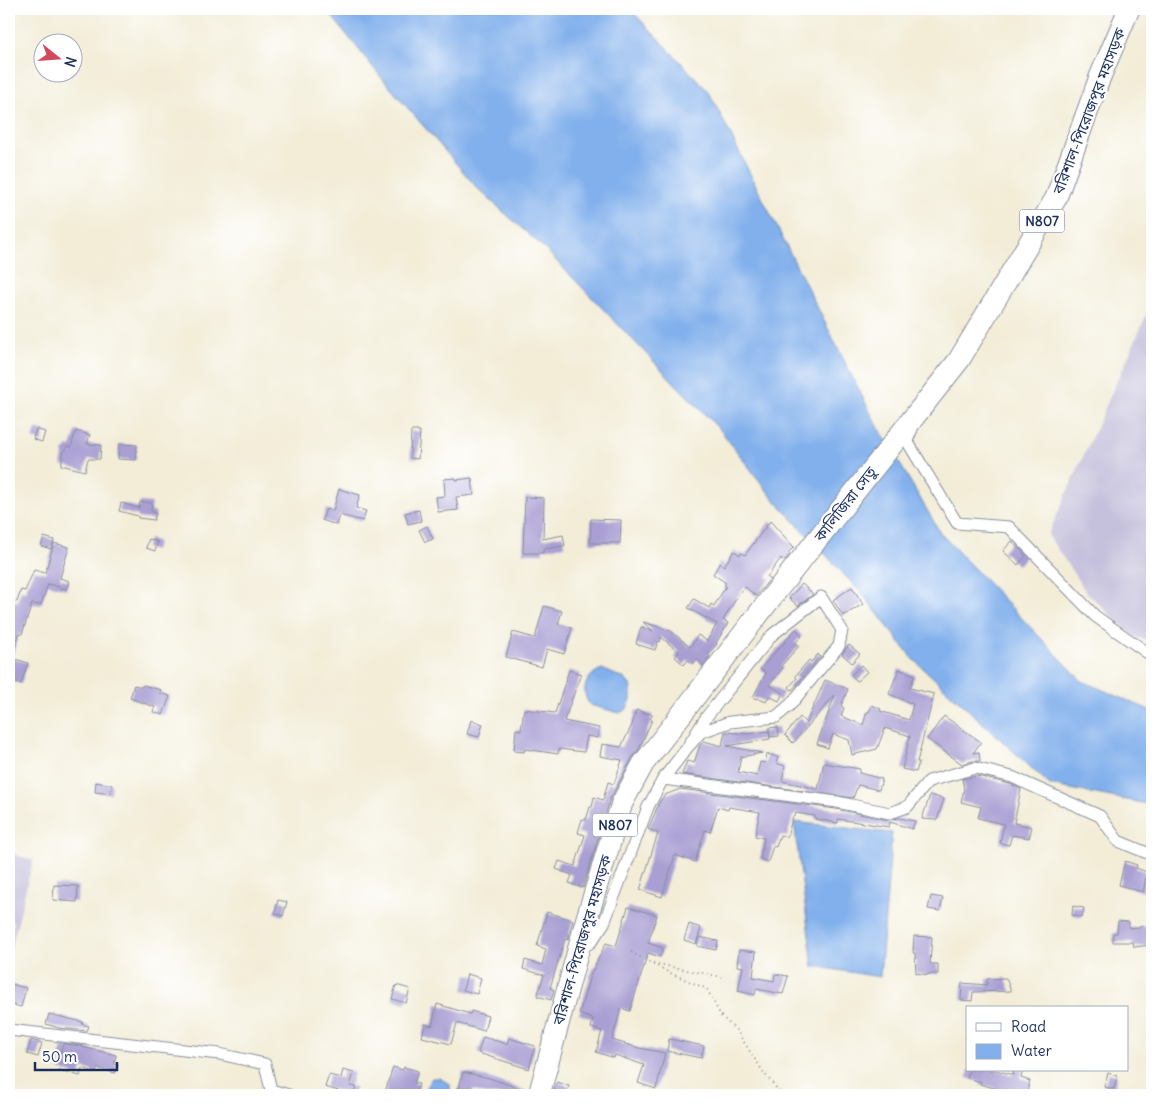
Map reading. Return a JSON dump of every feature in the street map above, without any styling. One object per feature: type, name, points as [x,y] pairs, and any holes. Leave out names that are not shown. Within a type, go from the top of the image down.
[{"type":"highway","name":"বরিশাল-পিরোজপুর মহাসড়ক","points":[[921,407],[959,360],[1056,198],[1100,77],[1129,9]]},
{"type":"highway","name":"কালিজিরা সেতু","points":[[774,594],[921,407]]},
{"type":"highway","name":"বরিশাল-পিরোজপুর মহাসড়ক","points":[[539,1095],[578,951],[622,803],[643,764],[774,594]]},
{"type":"street","points":[[921,407],[907,441],[957,523],[1009,527],[1095,616],[1152,656]]},
{"type":"street","points":[[578,951],[591,942],[604,923],[648,807],[663,779],[687,748],[701,732],[730,722],[776,717],[790,704],[838,646],[842,630],[821,597],[772,635],[707,716],[687,748]]},
{"type":"street","points":[[663,779],[837,802],[890,813],[907,807],[929,781],[975,768],[1012,777],[1100,816],[1118,841],[1152,855]]},
{"type":"street","points":[[9,1030],[219,1054],[265,1064],[271,1090],[289,1095]]},
{"type":"path","points":[[631,952],[668,972],[707,989],[721,1016],[736,1030],[764,1073],[782,1095]]},
{"type":"path","points":[[649,962],[722,977]]},
{"type":"shaded area","points":[[1152,303],[1152,641],[1134,637],[1086,592],[1048,535]]},
{"type":"shaded area","points":[[9,853],[33,860],[9,958],[9,941],[14,922],[9,920]]},
{"type":"water","points":[[326,9],[630,9],[709,92],[872,416],[941,534],[1082,681],[1152,711],[1152,805],[1050,785],[912,658],[864,596],[772,497],[721,431],[545,249],[478,189],[381,77]]},
{"type":"water","points":[[602,669],[625,679],[631,686],[631,700],[626,710],[619,713],[590,705],[587,700],[585,694],[586,684],[592,675]]},
{"type":"water","points":[[794,822],[892,833],[880,977],[813,966]]},
{"type":"water","points":[[432,1078],[439,1078],[450,1084],[450,1095],[424,1095],[426,1087]]},
{"type":"building","points":[[36,429],[45,432],[42,442],[33,439]]},
{"type":"building","points":[[76,431],[90,435],[87,444],[101,445],[100,459],[88,459],[85,471],[61,465],[64,450],[66,450],[67,446],[71,447]]},
{"type":"building","points":[[411,431],[420,431],[418,459],[410,458]]},
{"type":"building","points":[[119,444],[137,445],[136,460],[118,459]]},
{"type":"building","points":[[456,478],[456,480],[472,478],[474,495],[456,497],[458,510],[438,512],[436,497],[445,496],[444,479]]},
{"type":"building","points":[[339,489],[360,495],[356,508],[366,511],[363,521],[339,515],[336,525],[322,520],[326,509],[333,511]]},
{"type":"building","points":[[525,497],[544,498],[543,539],[563,535],[565,546],[543,549],[543,553],[523,553]]},
{"type":"building","points":[[140,502],[152,503],[151,511],[156,513],[154,520],[138,518],[138,516],[119,511],[121,503],[139,508]]},
{"type":"building","points":[[419,510],[421,521],[408,524],[405,513]]},
{"type":"building","points":[[591,519],[621,520],[620,543],[590,543]]},
{"type":"building","points":[[770,521],[794,547],[784,561],[781,558],[767,577],[770,579],[756,596],[745,587],[739,594],[723,620],[728,623],[717,644],[708,654],[710,656],[703,666],[697,659],[693,664],[688,660],[684,665],[675,657],[679,652],[661,637],[655,650],[636,644],[641,627],[653,631],[643,622],[671,631],[690,647],[698,635],[707,641],[717,624],[688,608],[694,599],[709,608],[711,604],[714,606],[726,586],[724,585],[726,583],[713,574],[720,563],[724,566],[734,551],[740,555],[741,553],[745,555]]},
{"type":"building","points":[[427,526],[433,539],[425,542],[419,530]]},
{"type":"building","points":[[44,537],[54,540],[51,549],[41,546]]},
{"type":"building","points":[[149,539],[158,542],[155,551],[146,548]]},
{"type":"building","points":[[1012,541],[1026,556],[1018,565],[1003,551]]},
{"type":"building","points":[[54,543],[69,547],[60,578],[69,581],[66,589],[48,584],[41,605],[32,604],[22,634],[19,634],[12,658],[28,663],[21,684],[9,680],[9,600],[17,602],[21,590],[25,591],[34,570],[45,573]]},
{"type":"building","points":[[802,584],[813,594],[798,606],[789,598]]},
{"type":"building","points":[[852,587],[863,604],[843,616],[833,600]]},
{"type":"building","points":[[544,606],[562,611],[558,624],[572,628],[564,654],[547,649],[542,667],[506,657],[513,632],[535,638]]},
{"type":"building","points":[[796,629],[802,636],[795,643],[799,646],[781,666],[783,668],[769,685],[783,693],[779,701],[769,696],[766,702],[756,699],[753,697],[766,673],[760,669]]},
{"type":"building","points":[[849,645],[860,654],[852,663],[842,654]]},
{"type":"building","points":[[818,654],[820,657],[792,690],[789,687],[797,678],[795,676],[809,660],[811,662]]},
{"type":"building","points":[[861,665],[867,672],[857,681],[851,675]]},
{"type":"building","points":[[899,669],[915,675],[910,688],[934,694],[916,772],[902,769],[910,736],[885,728],[877,749],[852,755],[849,740],[833,734],[828,748],[817,744],[835,695],[793,743],[785,735],[800,717],[806,723],[825,680],[848,689],[841,706],[844,708],[841,716],[863,725],[867,712],[869,712],[872,705],[881,709],[880,711],[909,720],[913,704],[889,694]]},
{"type":"building","points":[[569,670],[581,674],[564,721],[599,728],[598,738],[587,736],[584,752],[559,749],[558,754],[525,749],[524,752],[514,751],[516,729],[521,730],[524,709],[555,713]]},
{"type":"building","points":[[134,685],[142,687],[143,685],[161,690],[160,693],[170,696],[163,715],[153,712],[155,707],[130,698]]},
{"type":"building","points":[[636,710],[653,715],[650,718],[652,720],[639,749],[632,758],[610,799],[583,888],[569,883],[572,875],[556,869],[559,861],[575,866],[585,835],[578,833],[582,819],[586,820],[594,797],[603,800],[608,782],[614,784],[622,760],[600,756],[602,744],[621,747],[632,725]]},
{"type":"building","points":[[944,716],[981,742],[973,753],[979,752],[980,761],[962,764],[927,739]]},
{"type":"building","points":[[471,720],[483,724],[479,737],[467,734]]},
{"type":"building","points":[[778,727],[779,736],[770,737],[769,728]]},
{"type":"building","points":[[769,731],[770,739],[727,746],[762,753],[741,757],[738,772],[757,776],[760,762],[765,763],[767,754],[778,757],[776,763],[785,766],[782,781],[818,789],[824,763],[860,769],[859,773],[882,779],[879,790],[858,785],[853,798],[682,774],[687,761],[694,763],[700,745],[704,741],[722,746],[725,732],[748,734]]},
{"type":"building","points":[[977,776],[1010,784],[1021,789],[1014,823],[1032,827],[1029,838],[1012,835],[1009,845],[1000,843],[1004,824],[978,818],[981,807],[961,802],[964,789],[962,779]]},
{"type":"building","points":[[96,782],[112,785],[111,794],[95,792]]},
{"type":"building","points":[[680,789],[836,809],[888,820],[899,818],[915,821],[912,829],[890,822],[889,827],[838,819],[838,823],[796,813],[793,816],[787,837],[780,835],[776,847],[773,846],[768,862],[760,859],[764,838],[755,836],[760,812],[729,807],[728,810],[718,807],[710,832],[705,830],[695,862],[675,855],[662,897],[640,890],[658,833],[648,829],[660,801],[665,795]]},
{"type":"building","points":[[930,795],[944,799],[937,820],[922,819]]},
{"type":"building","points":[[1125,861],[1137,865],[1136,868],[1147,872],[1143,892],[1119,885]]},
{"type":"building","points":[[54,885],[78,886],[77,902],[53,900]]},
{"type":"building","points":[[931,896],[943,898],[940,911],[928,909]]},
{"type":"building","points":[[278,900],[287,902],[283,916],[275,913]]},
{"type":"building","points":[[1073,906],[1084,908],[1082,917],[1072,915]]},
{"type":"building","points":[[628,907],[657,915],[648,943],[663,948],[660,957],[648,953],[630,1011],[621,1008],[612,1040],[665,1053],[656,1089],[638,1083],[644,1065],[615,1055],[614,1058],[596,1052],[602,1031],[591,1028],[593,1019],[579,1014],[590,976],[606,943],[616,946]]},
{"type":"building","points":[[547,912],[573,920],[568,940],[565,939],[550,988],[554,990],[551,1000],[537,996],[544,975],[523,969],[525,960],[542,965],[546,949],[537,946]]},
{"type":"building","points":[[1118,921],[1129,922],[1129,928],[1148,926],[1152,928],[1151,945],[1134,947],[1133,942],[1113,942],[1113,933],[1117,933]]},
{"type":"building","points":[[689,924],[701,928],[696,944],[684,940]]},
{"type":"building","points":[[914,936],[932,937],[930,964],[938,964],[938,974],[916,973],[915,953],[913,953]]},
{"type":"building","points":[[699,937],[718,941],[716,950],[697,946]]},
{"type":"building","points":[[739,950],[756,952],[753,977],[774,981],[775,974],[788,976],[783,994],[756,989],[755,995],[738,991],[743,967],[737,966]]},
{"type":"building","points":[[467,974],[481,978],[477,994],[463,990]]},
{"type":"building","points":[[1006,978],[1011,991],[973,992],[972,1001],[961,1000],[962,983],[987,985],[987,979]]},
{"type":"building","points":[[11,984],[26,988],[21,1007],[9,1004]]},
{"type":"building","points":[[396,985],[410,989],[406,1003],[392,999]]},
{"type":"building","points":[[437,1004],[470,1014],[471,1011],[488,1016],[484,1031],[457,1023],[451,1044],[422,1037],[425,1024],[432,1026]]},
{"type":"building","points":[[49,1014],[83,1022],[82,1024],[89,1026],[87,1031],[59,1028],[46,1024]]},
{"type":"building","points":[[483,1037],[507,1044],[509,1038],[535,1046],[529,1069],[478,1053]]},
{"type":"building","points":[[669,1039],[704,1046],[701,1058],[667,1051]]},
{"type":"building","points":[[31,1040],[42,1043],[38,1057],[27,1054]]},
{"type":"building","points":[[63,1044],[83,1046],[116,1055],[114,1064],[118,1065],[115,1073],[98,1068],[96,1072],[82,1068],[80,1076],[59,1070],[62,1062],[58,1060]]},
{"type":"building","points":[[393,1067],[403,1070],[404,1067],[418,1071],[414,1083],[419,1084],[416,1095],[384,1095]]},
{"type":"building","points":[[343,1070],[354,1073],[350,1086],[356,1087],[353,1095],[325,1087],[329,1075],[341,1078]]},
{"type":"building","points":[[463,1072],[489,1078],[527,1091],[527,1095],[488,1095],[473,1090],[472,1095],[458,1092]]},
{"type":"building","points":[[968,1072],[1003,1072],[1013,1075],[1014,1072],[1022,1072],[1021,1078],[1030,1081],[1026,1095],[1003,1095],[1004,1091],[967,1078]]},
{"type":"building","points":[[1108,1073],[1117,1076],[1114,1089],[1104,1087]]},
{"type":"building","points":[[557,1082],[569,1086],[566,1094],[554,1090]]}]
